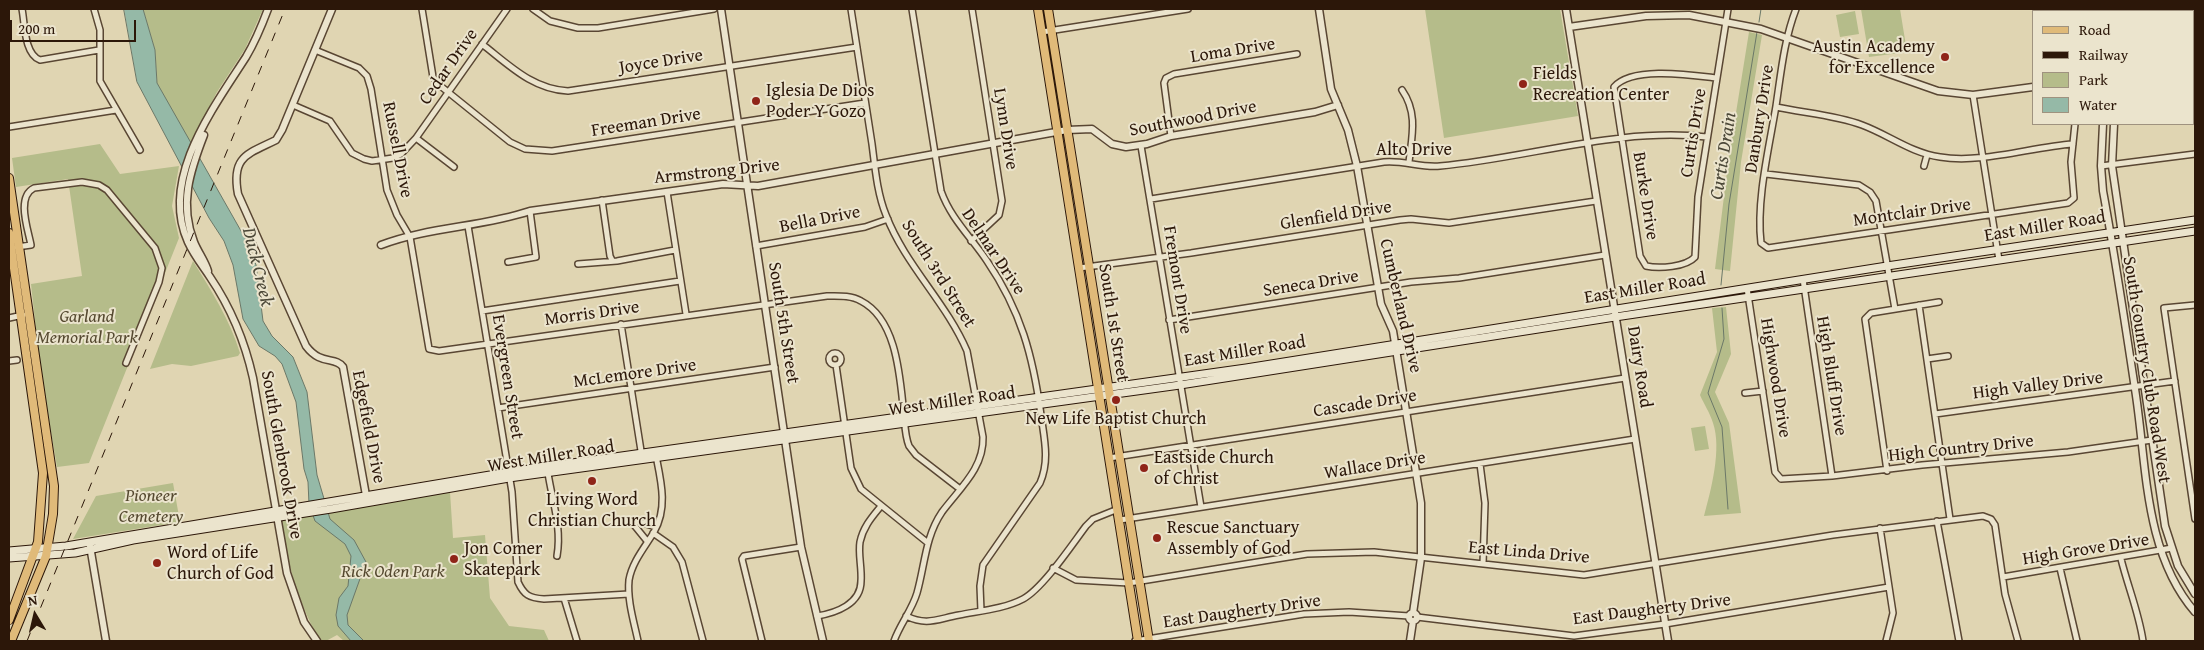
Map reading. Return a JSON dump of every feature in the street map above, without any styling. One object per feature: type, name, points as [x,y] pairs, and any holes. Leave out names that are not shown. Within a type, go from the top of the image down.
[{"type":"main road","name":"South 1st Street","points":[[1038,9],[1120,520],[1137,641]]},
{"type":"main road","name":"South 1st Street","points":[[1048,9],[1148,640]]},
{"type":"main road","points":[[9,178],[13,247],[54,500],[46,556],[11,641]]},
{"type":"main road","points":[[1068,200],[1078,198]]},
{"type":"main road","name":"East Miller Road","points":[[1510,330],[1614,309],[2195,220]]},
{"type":"main road","name":"East Miller Road","points":[[1099,393],[1510,330],[1749,298],[2195,231]]},
{"type":"main road","points":[[9,233],[13,247]]},
{"type":"main road","points":[[1090,337],[1100,336]]},
{"type":"main road","name":"West Miller Road","points":[[9,551],[34,552],[46,556],[91,550],[133,540],[509,475],[642,455],[846,429],[1099,393]]},
{"type":"main road","name":"West Miller Road","points":[[509,475],[548,472],[642,455]]},
{"type":"main road","points":[[9,620],[34,552],[42,513],[47,463]]},
{"type":"main road","name":"West Miller Road","points":[[9,558],[48,547],[276,515]]},
{"type":"street","points":[[22,9],[29,49],[36,58],[40,60],[100,50]]},
{"type":"street","points":[[94,9],[100,30],[100,81],[140,150]]},
{"type":"street","name":"South Glenbrook Drive","points":[[210,277],[194,254],[184,231],[180,202],[182,186],[214,106],[253,45],[268,9]]},
{"type":"street","name":"Edgefield Drive","points":[[332,9],[276,140],[257,148],[246,156],[240,164],[236,184],[238,194],[306,346],[319,359],[335,361],[343,367],[366,500]]},
{"type":"street","name":"Freeman Drive","points":[[422,9],[433,77],[448,92],[510,142],[525,149],[552,151],[865,103]]},
{"type":"street","name":"Cedar Drive","points":[[382,160],[401,154],[416,138],[507,9]]},
{"type":"street","points":[[532,9],[550,21],[578,28],[598,28],[714,9]]},
{"type":"street","name":"South 5th Street","points":[[721,9],[801,547],[823,641]]},
{"type":"street","name":"South 3rd Street","points":[[851,9],[875,165],[888,219],[902,248],[934,292],[967,351],[983,442],[981,458],[941,514],[928,543],[917,592],[894,641]]},
{"type":"street","name":"Delmar Drive","points":[[912,9],[934,154],[945,202],[971,241],[986,259],[1013,304],[1026,337],[1039,401],[1046,453],[1045,470],[1040,483],[983,565],[980,586],[981,611]]},
{"type":"street","name":"Lynn Drive","points":[[971,241],[995,221],[1001,210],[1002,201],[972,9]]},
{"type":"street","points":[[1042,32],[1188,9]]},
{"type":"street","name":"Cumberland Drive","points":[[1319,9],[1331,89],[1338,105],[1357,166],[1380,304],[1391,324],[1396,348],[1421,503],[1420,558],[1410,641]]},
{"type":"street","name":"Dairy Road","points":[[1566,9],[1668,641]]},
{"type":"street","name":"Curtis Drive","points":[[1692,261],[1696,253],[1698,197],[1728,9]]},
{"type":"street","name":"Danbury Drive","points":[[1760,236],[1766,174],[1786,37],[1796,9]]},
{"type":"street","points":[[1569,27],[1663,15],[1689,15],[1726,20],[1786,37],[1929,89],[1973,95],[2032,87]]},
{"type":"street","name":"Joyce Drive","points":[[482,44],[527,79],[544,87],[568,91],[857,47]]},
{"type":"street","name":"Russell Drive","points":[[315,50],[359,68],[367,76],[371,89],[387,190],[392,205],[410,237],[427,343]]},
{"type":"street","name":"Loma Drive","points":[[1171,136],[1164,83],[1166,78],[1174,74],[1297,54]]},
{"type":"street","name":"Burke Drive","points":[[1692,261],[1654,268],[1646,266],[1642,261],[1614,90],[1623,78],[1666,73],[1716,78]]},
{"type":"street","points":[[1402,90],[1408,99],[1414,123],[1409,162]]},
{"type":"street","points":[[1973,95],[1999,260]]},
{"type":"street","name":"Southwood Drive","points":[[1058,132],[1088,128],[1099,133],[1114,146],[1126,148],[1141,146],[1171,136],[1315,112],[1338,105]]},
{"type":"street","points":[[292,106],[330,120],[352,153],[372,161],[382,160]]},
{"type":"street","points":[[1776,107],[1859,124],[1881,132],[1906,147],[1927,154],[1956,158],[2073,144],[2074,125]]},
{"type":"street","points":[[9,127],[116,110]]},
{"type":"street","name":"South Country Club Road West","points":[[2103,125],[2101,166],[2160,552],[2177,588],[2195,612]]},
{"type":"street","name":"South Country Club Road West","points":[[2114,125],[2112,166],[2165,526],[2178,566],[2195,594]]},
{"type":"street","name":"Armstrong Drive","points":[[381,245],[410,237],[501,221],[530,212],[602,200],[723,184],[758,186],[1058,132]]},
{"type":"street","name":"Alto Drive","points":[[1150,199],[1398,160],[1440,166],[1664,133],[1707,137]]},
{"type":"street","name":"South Glenbrook Drive","points":[[202,135],[186,193],[188,225],[210,277],[237,327],[250,364],[286,573],[304,622],[317,641]]},
{"type":"street","points":[[416,138],[454,167]]},
{"type":"street","name":"Montclair Drive","points":[[1760,236],[1761,243],[1768,248],[2068,204],[2074,198],[2073,144]]},
{"type":"street","name":"Fremont Drive","points":[[1141,146],[1200,507]]},
{"type":"street","points":[[1924,166],[1927,154]]},
{"type":"street","points":[[2101,166],[2195,154]]},
{"type":"street","points":[[1766,174],[1859,185],[1870,192],[1876,201],[1895,309]]},
{"type":"street","points":[[13,247],[30,245],[24,202],[29,190],[90,182],[99,185],[112,195],[154,248],[162,268],[160,282],[126,363]]},
{"type":"street","points":[[667,192],[686,314]]},
{"type":"street","points":[[602,200],[608,248],[612,260]]},
{"type":"street","name":"Glenfield Drive","points":[[1079,268],[1191,253],[1411,219],[1449,223],[1596,201]]},
{"type":"street","points":[[508,262],[536,257],[530,212]]},
{"type":"street","name":"Bella Drive","points":[[756,246],[865,227],[888,219]]},
{"type":"street","name":"Evergreen Street","points":[[468,226],[509,475],[518,582],[523,592],[530,598],[564,598]]},
{"type":"street","points":[[578,264],[675,250]]},
{"type":"street","name":"Seneca Drive","points":[[1169,320],[1605,255]]},
{"type":"street","name":"High Bluff Drive","points":[[1803,279],[1832,476]]},
{"type":"street","points":[[482,311],[680,281]]},
{"type":"street","name":"Highwood Drive","points":[[1747,288],[1775,472]]},
{"type":"street","name":"Morris Drive","points":[[427,343],[428,349],[432,351],[765,304],[839,296],[860,300],[869,306],[892,341],[906,440],[916,455],[960,489]]},
{"type":"street","points":[[1887,471],[1865,326],[1867,315],[1939,302]]},
{"type":"street","points":[[1919,305],[1950,519]]},
{"type":"street","points":[[2195,305],[2164,308],[2195,519]]},
{"type":"street","points":[[9,318],[24,315]]},
{"type":"street","points":[[621,324],[642,455]]},
{"type":"street","points":[[1927,359],[1948,356]]},
{"type":"street","points":[[9,361],[17,360]]},
{"type":"street","points":[[836,365],[851,468],[856,480],[861,489],[928,543]]},
{"type":"street","name":"McLemore Drive","points":[[498,408],[775,367]]},
{"type":"street","name":"Cascade Drive","points":[[1109,458],[1625,378]]},
{"type":"street","name":"High Valley Drive","points":[[1935,414],[2175,381]]},
{"type":"street","points":[[1745,393],[1763,391]]},
{"type":"street","name":"Wallace Drive","points":[[1120,520],[1635,439]]},
{"type":"street","name":"High Country Drive","points":[[1775,472],[1781,479],[1788,480],[2068,452],[2152,440]]},
{"type":"street","points":[[638,641],[629,594],[631,573],[656,527],[661,513],[663,499],[656,454]]},
{"type":"street","points":[[1480,464],[1485,503],[1483,564]]},
{"type":"street","points":[[548,472],[557,510],[559,546],[557,556]]},
{"type":"street","points":[[817,616],[835,613],[844,609],[859,590],[861,583],[860,544],[868,521],[881,506]]},
{"type":"street","points":[[906,616],[920,622],[981,611],[1023,599],[1037,587],[1093,520],[1118,510]]},
{"type":"street","name":"East Linda Drive","points":[[1053,568],[1076,580],[1129,583],[1307,554],[1374,552],[1584,575],[1880,528],[1937,520],[1986,516],[1995,525],[2003,577]]},
{"type":"street","points":[[1937,520],[1959,641]]},
{"type":"street","points":[[647,541],[634,525],[636,521],[656,527]]},
{"type":"street","points":[[1880,528],[1893,613],[1886,641]]},
{"type":"street","points":[[653,533],[673,547],[682,562],[703,641]]},
{"type":"street","points":[[89,542],[106,641]]},
{"type":"street","points":[[762,641],[742,559],[744,556],[801,547]]},
{"type":"street","name":"High Grove Drive","points":[[2003,577],[2160,552],[2172,548]]},
{"type":"street","points":[[2121,558],[2130,595],[2139,615],[2143,641]]},
{"type":"street","points":[[2060,568],[2076,641]]},
{"type":"street","points":[[2003,577],[2005,594],[2018,641]]},
{"type":"street","name":"East Daugherty Drive","points":[[1137,641],[1304,614],[1349,612],[1413,617],[1574,636],[1665,624],[1889,587]]},
{"type":"street","points":[[577,641],[564,598],[629,594]]},
{"type":"green space","points":[[143,9],[263,9],[245,49],[217,92],[190,145],[157,83],[155,50]]},
{"type":"green space","points":[[1425,9],[1560,9],[1578,116],[1444,138]]},
{"type":"green space","points":[[1861,9],[1900,9],[1907,52],[1869,57]]},
{"type":"green space","points":[[1855,11],[1859,34],[1840,37],[1836,15]]},
{"type":"green space","points":[[1749,32],[1762,35],[1741,162],[1730,271],[1715,269],[1729,156]]},
{"type":"green space","name":"Garland Memorial Park","points":[[100,144],[120,174],[179,166],[172,206],[179,238],[89,463],[57,467],[40,369],[31,284],[82,276],[68,179],[16,187],[12,158]]},
{"type":"green space","points":[[193,261],[225,317],[240,353],[238,356],[191,366],[172,364],[150,369]]},
{"type":"green space","points":[[1726,307],[1731,354],[1715,392],[1729,423],[1741,513],[1704,516],[1710,494],[1716,445],[1713,423],[1700,395],[1717,352],[1712,308]]},
{"type":"green space","points":[[1705,426],[1709,449],[1695,451],[1691,428]]},
{"type":"green space","name":"Pioneer Cemetery","points":[[173,483],[180,522],[73,539],[96,496]]},
{"type":"green space","name":"Rick Oden Park","points":[[450,492],[453,538],[485,535],[490,598],[509,626],[544,630],[549,641],[344,641],[337,635],[326,641],[320,641],[295,583],[280,521]]},
{"type":"water","points":[[124,9],[143,9],[155,50],[157,83],[249,245],[256,265],[263,321],[272,336],[293,357],[307,392],[317,475],[330,519],[354,540],[366,562],[347,615],[348,625],[364,641],[351,641],[338,626],[336,615],[339,598],[348,586],[351,556],[345,544],[315,521],[309,504],[308,482],[304,469],[296,402],[282,364],[275,356],[259,346],[243,319],[233,265],[224,241],[209,218],[137,82]]},
{"type":"waterway","name":"Curtis Drain","points":[[1759,22],[1761,9]]},
{"type":"waterway","name":"Curtis Drain","points":[[1721,285],[1729,204],[1757,32]]},
{"type":"waterway","name":"Curtis Drain","points":[[1722,308],[1724,339],[1708,393],[1722,427],[1728,509]]},
{"type":"railway","points":[[27,641],[285,9]]},
{"type":"place","name":"Austin Academy for Excellence","points":[[1945,57]]},
{"type":"place","name":"Fields Recreation Center","points":[[1523,84]]},
{"type":"place","name":"Iglesia De Dios Poder Y Gozo","points":[[756,101]]},
{"type":"place","name":"New Life Baptist Church","points":[[1116,400]]},
{"type":"place","name":"Eastside Church of Christ","points":[[1144,468]]},
{"type":"place","name":"Living Word Christian Church","points":[[592,481]]},
{"type":"place","name":"Rescue Sanctuary Assembly of God","points":[[1157,538]]},
{"type":"place","name":"Jon Comer Skatepark","points":[[454,559]]},
{"type":"place","name":"Word of Life Church of God","points":[[157,563]]},
{"type":"water label","name":"Duck Creek","points":[[257,267]]}]
